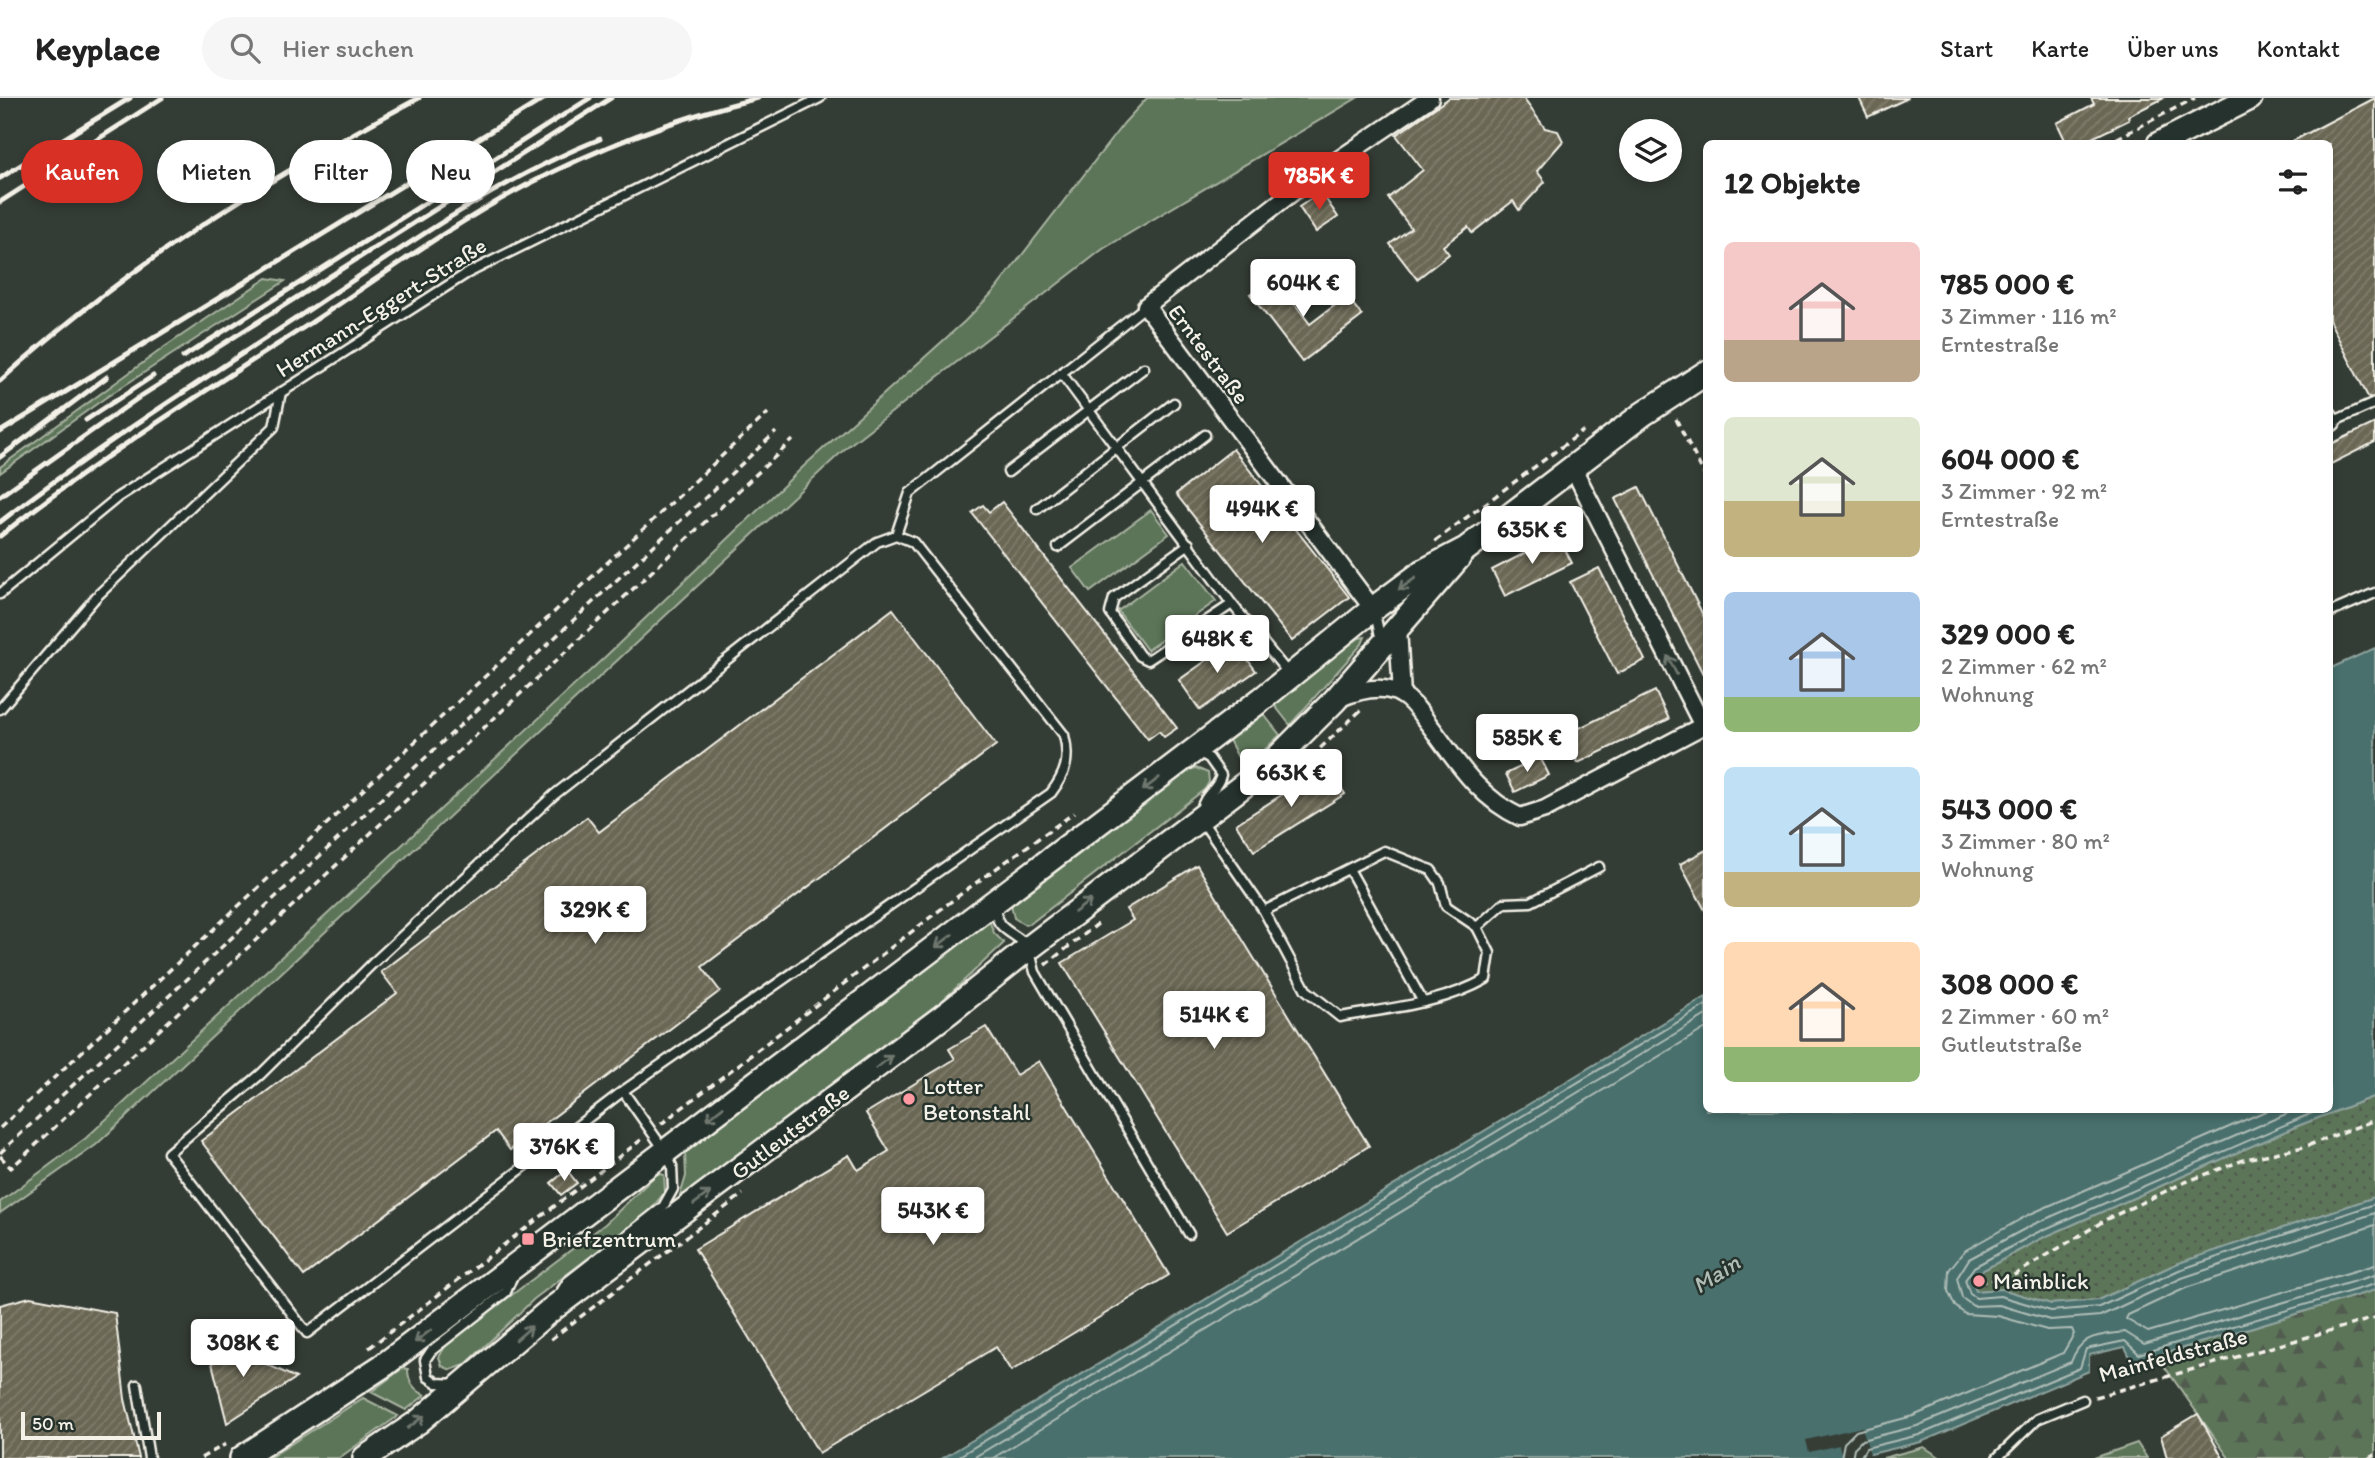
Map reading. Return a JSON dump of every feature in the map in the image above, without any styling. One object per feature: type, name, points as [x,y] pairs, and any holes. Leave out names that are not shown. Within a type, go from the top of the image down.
[{"type":"main road","points":[[2177,140],[2195,136],[2240,100]]},
{"type":"main road","name":"Gutleutstraße","points":[[242,1458],[384,1365],[998,901],[1291,676],[1373,609],[1424,571],[1466,549],[1572,466],[1643,414],[1703,375]]},
{"type":"main road","name":"Gutleutstraße","points":[[365,1458],[418,1422],[548,1312],[938,1021],[1028,948],[1269,766],[1335,700],[1466,549]]},
{"type":"street","name":"Erntestraße","points":[[1373,609],[1146,306],[1307,181],[1430,98]]},
{"type":"street","points":[[1572,466],[1703,723]]},
{"type":"street","points":[[1398,628],[1402,695]]},
{"type":"street","points":[[1335,700],[1355,691],[1382,688],[1402,695],[1416,707],[1475,785],[1497,806],[1520,817],[1545,808],[1703,726]]},
{"type":"lane","name":"Hermann-Eggert-Straße","points":[[0,594],[118,497],[466,274],[816,100]]},
{"type":"lane","points":[[895,536],[910,493],[1146,306]]},
{"type":"lane","points":[[1008,472],[1144,368]]},
{"type":"lane","points":[[1062,374],[1232,604],[1291,676]]},
{"type":"lane","points":[[0,709],[96,597],[274,427],[281,392]]},
{"type":"lane","points":[[2333,419],[2375,403]]},
{"type":"lane","points":[[1037,509],[1174,404]]},
{"type":"lane","points":[[1058,547],[1205,435]]},
{"type":"lane","points":[[895,536],[913,542],[1064,735],[1069,754],[1063,776],[1051,793],[623,1091],[307,1333],[168,1153],[261,1074],[372,964],[554,795],[877,542],[895,536]]},
{"type":"lane","points":[[1189,544],[1114,598],[1110,613],[1140,656],[1148,660],[1232,604]]},
{"type":"lane","points":[[2333,611],[2375,593]]},
{"type":"lane","points":[[1373,609],[1380,626],[1382,647]]},
{"type":"lane","name":"Gutleutstraße","points":[[1192,752],[1209,758],[1221,775],[1220,782],[1203,797],[1199,818]]},
{"type":"lane","points":[[1199,818],[1214,834],[1264,911],[1306,990],[1331,1012],[1340,1017],[1423,1002],[1465,990],[1486,979],[1490,953],[1477,927],[1446,906],[1440,883],[1431,870],[1384,851],[1264,911]]},
{"type":"lane","points":[[1477,927],[1504,903],[1531,902],[1598,867]]},
{"type":"lane","points":[[1349,869],[1423,1002]]},
{"type":"lane","points":[[998,901],[995,914],[1000,926],[1028,948],[1035,972],[1189,1234]]},
{"type":"lane","points":[[623,1091],[665,1151]]},
{"type":"lane","name":"Gutleutstraße","points":[[548,1312],[566,1282],[663,1207],[673,1189],[672,1166],[665,1151]]},
{"type":"lane","name":"Gutleutstraße","points":[[464,1382],[437,1383],[428,1377],[425,1360],[431,1351],[506,1292],[516,1266]]},
{"type":"lane","points":[[137,1385],[149,1458]]},
{"type":"lane","name":"Mainfeldstraße","points":[[1997,1458],[2037,1419],[2083,1400]]},
{"type":"path","points":[[2114,140],[2195,98]]},
{"type":"path","points":[[0,1128],[768,414]]},
{"type":"path","points":[[1676,419],[1703,472]]},
{"type":"path","points":[[776,432],[0,1154],[11,1168],[793,440]]},
{"type":"path","points":[[1979,1281],[2006,1280],[2107,1219],[2183,1183],[2246,1159],[2304,1147],[2375,1120]]},
{"type":"path","name":"Mainfeldstraße","points":[[2083,1400],[2375,1318]]},
{"type":"path","points":[[2369,1458],[2375,1455]]},
{"type":"green space","points":[[1147,98],[1357,98],[1103,249],[848,446],[96,1145],[0,1213],[0,1202],[86,1138],[606,656],[805,465],[965,321],[995,290],[1124,123]]},
{"type":"green space","points":[[267,278],[285,281],[105,398],[0,473],[0,467],[166,346]]},
{"type":"green space","points":[[1151,510],[1169,534],[1090,592],[1072,568]]},
{"type":"green space","points":[[1185,561],[1216,601],[1147,650],[1118,611]]},
{"type":"green space","points":[[1365,637],[1362,644],[1290,725],[1272,702],[1359,638]]},
{"type":"green space","points":[[1262,712],[1280,735],[1244,769],[1228,738]]},
{"type":"green space","points":[[1196,768],[1208,773],[1209,782],[1205,789],[1031,923],[1025,925],[1014,918],[1011,904],[1016,897],[1181,772]]},
{"type":"green space","points":[[989,920],[994,933],[1004,943],[942,1001],[679,1199],[686,1176],[685,1153]]},
{"type":"green space","points":[[2375,1096],[2375,1197],[2176,1264],[2098,1300],[2051,1304],[2001,1289],[1976,1291],[1972,1281],[1978,1273],[2040,1239]]},
{"type":"green space","points":[[658,1173],[664,1175],[665,1192],[647,1214],[534,1299],[465,1365],[451,1370],[442,1366],[439,1357],[446,1345],[605,1224]]},
{"type":"green space","points":[[2375,1290],[2375,1458],[2229,1458],[2157,1356]]},
{"type":"green space","points":[[403,1368],[408,1369],[410,1382],[425,1395],[406,1410],[371,1392]]},
{"type":"green space","points":[[363,1398],[398,1416],[339,1458],[269,1458]]},
{"type":"green space","points":[[2137,1443],[2147,1458],[2094,1458]]},
{"type":"green space","points":[[1924,1447],[1941,1458],[1883,1458]]},
{"type":"water","points":[[2375,648],[2375,1096],[2333,1112],[2333,667]]},
{"type":"water","name":"Main","points":[[1703,999],[1703,1113],[2331,1113],[2040,1239],[1978,1273],[1972,1281],[1976,1291],[2001,1289],[2051,1304],[2098,1300],[2176,1264],[2375,1197],[2375,1290],[2133,1363],[2125,1347],[2089,1355],[2089,1371],[1921,1442],[1854,1458],[943,1458]]},
{"type":"pier","points":[[1862,1427],[1871,1458],[1842,1458],[1839,1445],[1809,1452],[1806,1440]]},
{"type":"building","points":[[1449,98],[1523,98],[1545,128],[1558,131],[1563,141],[1537,171],[1545,182],[1519,210],[1513,201],[1472,233],[1468,227],[1443,246],[1449,254],[1417,279],[1390,244],[1411,228],[1388,198],[1423,170],[1396,135]]},
{"type":"building","points":[[1859,98],[1908,98],[1868,117]]},
{"type":"building","points":[[2091,98],[2164,98],[2128,116],[2129,120],[2088,140],[2065,140],[2057,123],[2094,104]]},
{"type":"building","points":[[2375,98],[2375,396],[2369,399],[2333,328],[2333,140],[2295,140]]},
{"type":"building","points":[[1321,192],[1338,217],[1316,232],[1299,207]]},
{"type":"building","points":[[1274,276],[1310,324],[1347,296],[1362,316],[1302,362],[1250,294]]},
{"type":"building","points":[[2375,423],[2375,442],[2333,463],[2333,443]]},
{"type":"building","points":[[1233,449],[1349,597],[1292,641],[1176,494]]},
{"type":"building","points":[[1639,487],[1703,615],[1703,674],[1615,499]]},
{"type":"building","points":[[1002,502],[1177,728],[1164,737],[1159,731],[1148,739],[972,513],[983,505],[989,512]]},
{"type":"building","points":[[1558,536],[1572,563],[1505,596],[1492,570]]},
{"type":"building","points":[[1599,568],[1645,660],[1617,674],[1570,582]]},
{"type":"building","points":[[893,609],[996,745],[702,967],[720,991],[510,1150],[496,1131],[304,1276],[201,1141],[397,993],[381,972],[587,817],[599,832]]},
{"type":"building","points":[[1234,641],[1256,671],[1200,710],[1179,680]]},
{"type":"building","points":[[1655,691],[1669,719],[1578,763],[1565,735]]},
{"type":"building","points":[[1540,757],[1549,775],[1515,792],[1506,774]]},
{"type":"building","points":[[1327,766],[1345,794],[1254,851],[1236,824]]},
{"type":"building","points":[[1703,852],[1703,906],[1680,864]]},
{"type":"building","points":[[1197,865],[1369,1146],[1227,1232],[1062,963],[1133,920],[1126,909]]},
{"type":"building","points":[[986,1027],[1016,1075],[1039,1061],[1169,1275],[1011,1371],[996,1347],[819,1453],[695,1249],[849,1155],[858,1170],[889,1151],[866,1113],[955,1059],[949,1049]]},
{"type":"building","points":[[567,1170],[577,1183],[561,1195],[551,1183]]},
{"type":"building","points":[[30,1297],[115,1313],[125,1399],[139,1458],[0,1458],[0,1305]]},
{"type":"building","points":[[205,1335],[296,1378],[227,1423]]},
{"type":"building","points":[[2198,1414],[2223,1458],[2167,1458],[2161,1436]]},
{"type":"railway","points":[[0,178],[130,98]]},
{"type":"railway","points":[[0,202],[162,98]]},
{"type":"railway","points":[[0,381],[99,299],[200,226],[307,160],[419,98]]},
{"type":"railway","points":[[0,432],[545,98]]},
{"type":"railway","points":[[183,357],[590,98]]},
{"type":"railway","points":[[0,496],[141,396],[611,98]]},
{"type":"railway","points":[[0,536],[150,427],[441,235],[497,202],[610,146],[668,124],[758,98]]},
{"type":"railway","points":[[0,522],[113,440],[449,218],[524,175],[600,139]]},
{"type":"railway","points":[[86,420],[153,376]]},
{"type":"railway","points":[[0,457],[107,377]]},
{"type":"place","name":"Lotter Betonstahl","points":[[909,1099]]},
{"type":"place","name":"Briefzentrum","points":[[528,1239]]},
{"type":"place","name":"Mainblick","points":[[1979,1281]]}]
